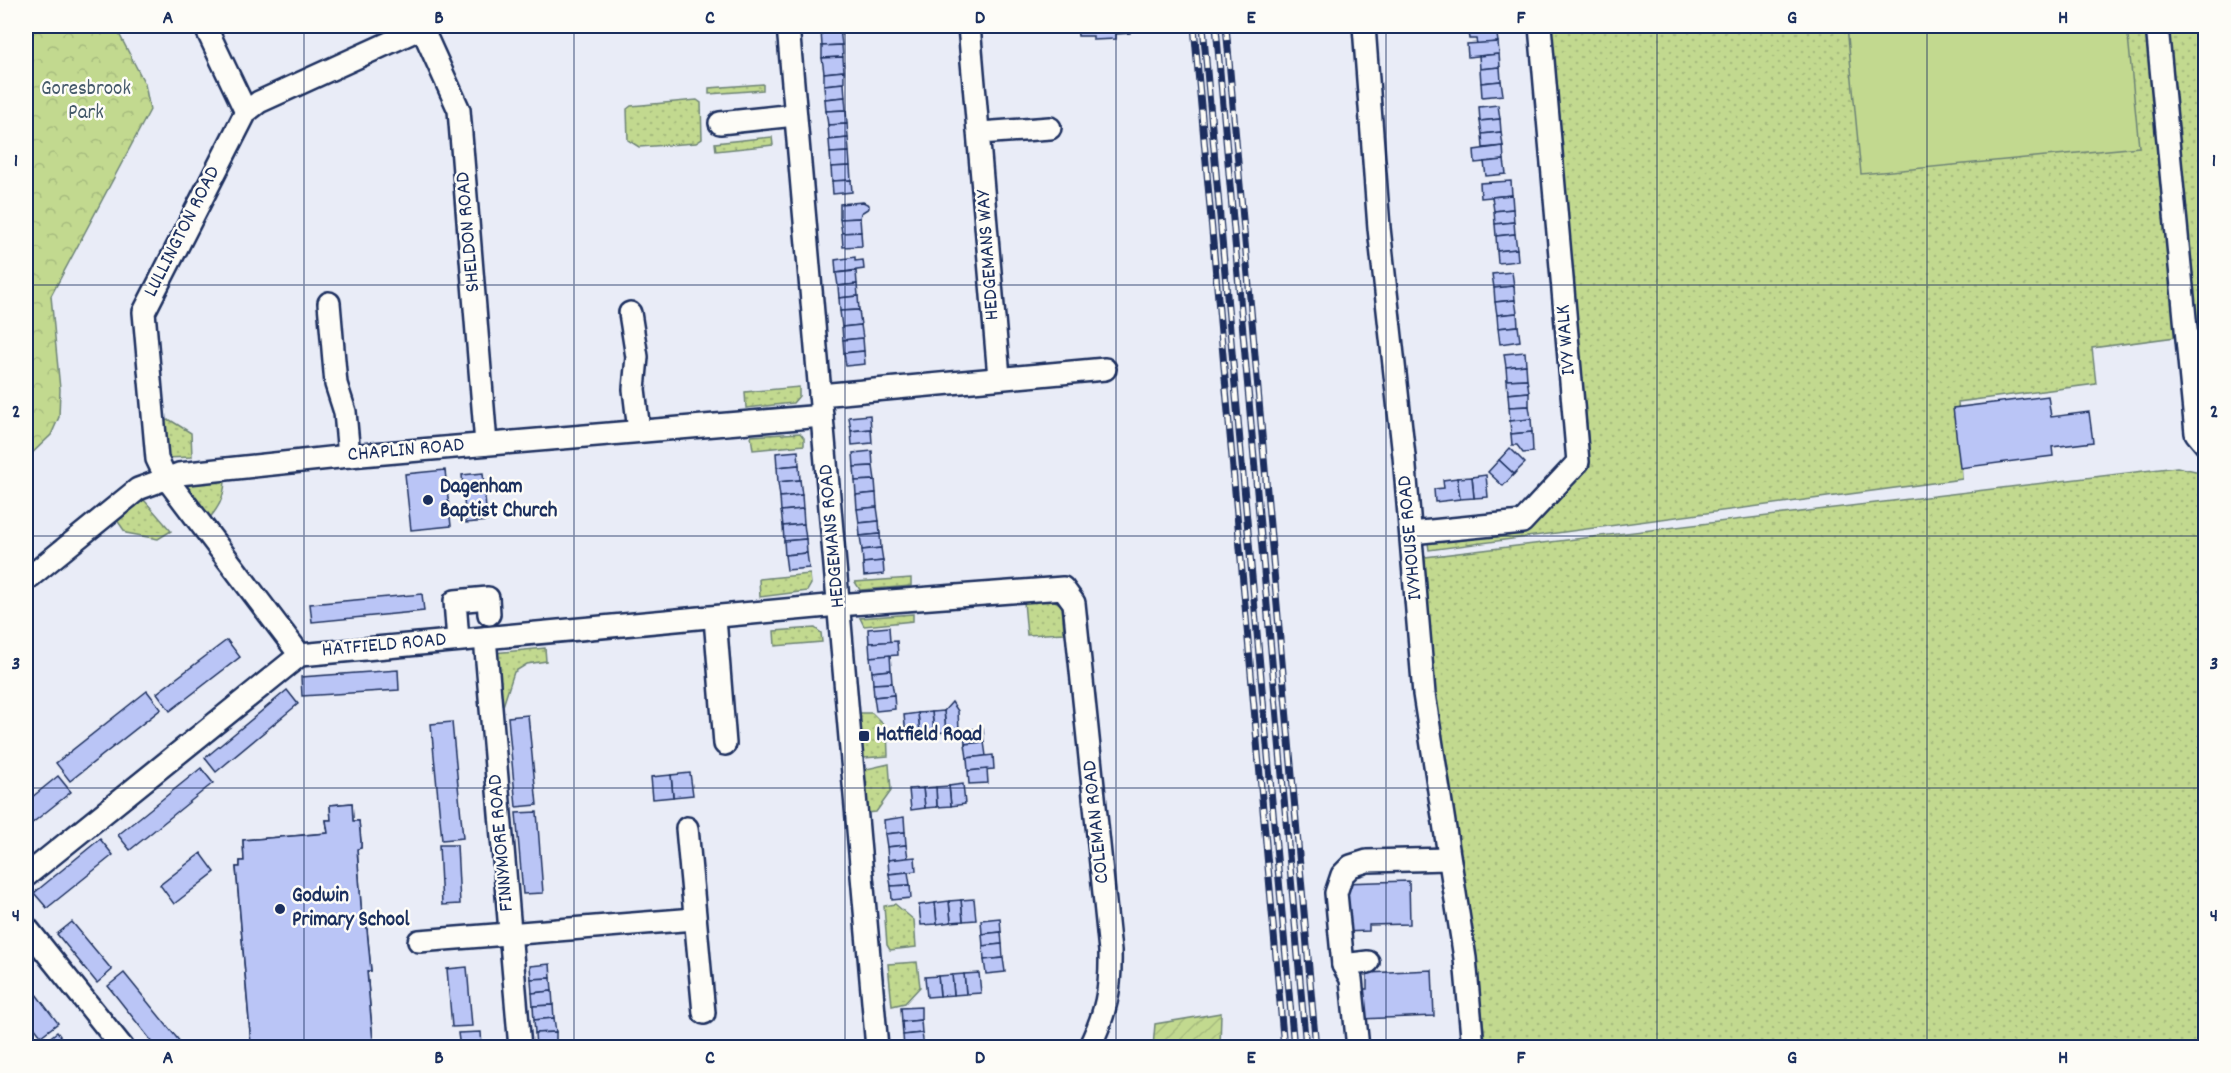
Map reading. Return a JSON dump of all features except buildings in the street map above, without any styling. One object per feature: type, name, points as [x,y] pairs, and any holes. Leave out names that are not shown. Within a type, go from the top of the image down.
[{"type":"street","points":[[205,26],[246,112],[259,102],[424,27]]},
{"type":"street","name":"HEDGEMANS ROAD","points":[[788,26],[877,1047]]},
{"type":"street","name":"HEDGEMANS WAY","points":[[969,26],[980,133],[999,377]]},
{"type":"street","name":"IVYHOUSE ROAD","points":[[1364,26],[1380,228],[1411,533],[1424,694],[1465,958],[1473,1047]]},
{"type":"street","name":"IVY WALK","points":[[1411,533],[1522,522],[1578,462],[1540,26]]},
{"type":"street","points":[[2157,26],[2196,433],[2205,445]]},
{"type":"street","name":"SHELDON ROAD","points":[[424,27],[459,110],[486,444]]},
{"type":"street","name":"LULLINGTON ROAD","points":[[246,112],[144,312],[157,459],[166,478],[300,655]]},
{"type":"street","points":[[720,123],[795,115]]},
{"type":"street","points":[[980,133],[1050,128]]},
{"type":"street","points":[[329,303],[336,384],[345,411],[349,456]]},
{"type":"street","points":[[630,313],[637,357],[634,389],[639,431]]},
{"type":"street","points":[[821,405],[999,377],[1105,369]]},
{"type":"street","name":"CHAPLIN ROAD","points":[[26,580],[138,489],[166,478],[195,471],[639,431],[821,405]]},
{"type":"street","name":"HATFIELD ROAD","points":[[26,876],[300,655],[1054,587],[1064,588],[1069,593]]},
{"type":"street","name":"COLEMAN ROAD","points":[[1069,593],[1074,603],[1110,951],[1111,986],[1103,1019],[1089,1047]]},
{"type":"street","points":[[458,640],[454,601],[488,598],[489,614]]},
{"type":"street","points":[[715,618],[725,744]]},
{"type":"street","name":"FINNYMORE ROAD","points":[[484,638],[520,1047]]},
{"type":"street","points":[[687,828],[704,1013]]},
{"type":"street","points":[[1358,1047],[1351,979],[1343,965],[1336,893],[1342,875],[1352,866],[1367,861],[1449,859]]},
{"type":"street","points":[[419,941],[695,919]]},
{"type":"street","points":[[26,927],[123,1047]]},
{"type":"street","points":[[1343,965],[1368,962]]},
{"type":"green space","name":"Goresbrook Park","points":[[26,26],[115,26],[145,84],[150,110],[51,296],[60,389],[59,417],[51,435],[26,459]]},
{"type":"green space","points":[[1549,26],[2160,26],[2191,335],[2092,348],[2096,384],[1958,402],[1962,479],[1429,550],[1428,543],[1433,540],[1530,528],[1585,470],[1589,449]]},
{"type":"green space","points":[[1847,26],[2127,26],[2139,147],[1861,174]]},
{"type":"green space","points":[[2161,26],[2205,26],[2205,447]]},
{"type":"green space","points":[[763,84],[763,90],[709,94],[709,88]]},
{"type":"green space","points":[[697,100],[701,103],[702,139],[696,143],[639,147],[628,140],[627,109],[631,106]]},
{"type":"green space","points":[[772,137],[773,145],[716,151],[715,143]]},
{"type":"green space","points":[[799,387],[799,396],[793,403],[746,408],[745,392]]},
{"type":"green space","points":[[170,420],[191,433],[192,457],[164,458],[157,421]]},
{"type":"green space","points":[[800,433],[804,438],[804,445],[753,450],[751,436]]},
{"type":"green space","points":[[2177,467],[2205,473],[2205,1047],[1486,1047],[1476,964],[1431,694],[1417,558]]},
{"type":"green space","points":[[225,481],[220,503],[206,522],[183,489],[190,483]]},
{"type":"green space","points":[[140,498],[171,531],[158,539],[126,533],[114,516]]},
{"type":"green space","points":[[810,574],[811,584],[807,591],[760,597],[759,579]]},
{"type":"green space","points":[[911,578],[911,586],[860,590],[855,582]]},
{"type":"green space","points":[[1053,600],[1062,605],[1064,633],[1027,635],[1024,602]]},
{"type":"green space","points":[[913,614],[913,621],[864,626],[860,618]]},
{"type":"green space","points":[[815,628],[821,633],[822,642],[775,646],[774,631]]},
{"type":"green space","points":[[545,648],[546,661],[527,664],[514,672],[503,706],[493,707],[493,653]]},
{"type":"green space","points":[[856,713],[872,713],[887,728],[888,756],[864,758],[859,751]]},
{"type":"green space","points":[[889,764],[891,791],[876,812],[865,813],[862,770]]},
{"type":"green space","points":[[895,904],[914,920],[916,947],[890,950],[887,945],[884,906]]},
{"type":"green space","points":[[917,962],[920,987],[905,1003],[892,1006],[888,964]]},
{"type":"green space","points":[[1221,1013],[1220,1047],[1153,1047],[1155,1024]]},
{"type":"railway","points":[[1194,26],[1284,1048]]},
{"type":"railway","points":[[1203,26],[1294,1048]]},
{"type":"railway","points":[[1216,26],[1306,1048]]},
{"type":"railway","points":[[1226,26],[1316,1048]]},
{"type":"place","name":"Dagenham Baptist Church","points":[[428,500]]},
{"type":"place","name":"Hatfield Road","points":[[864,736]]},
{"type":"place","name":"Godwin Primary School","points":[[280,909]]}]
